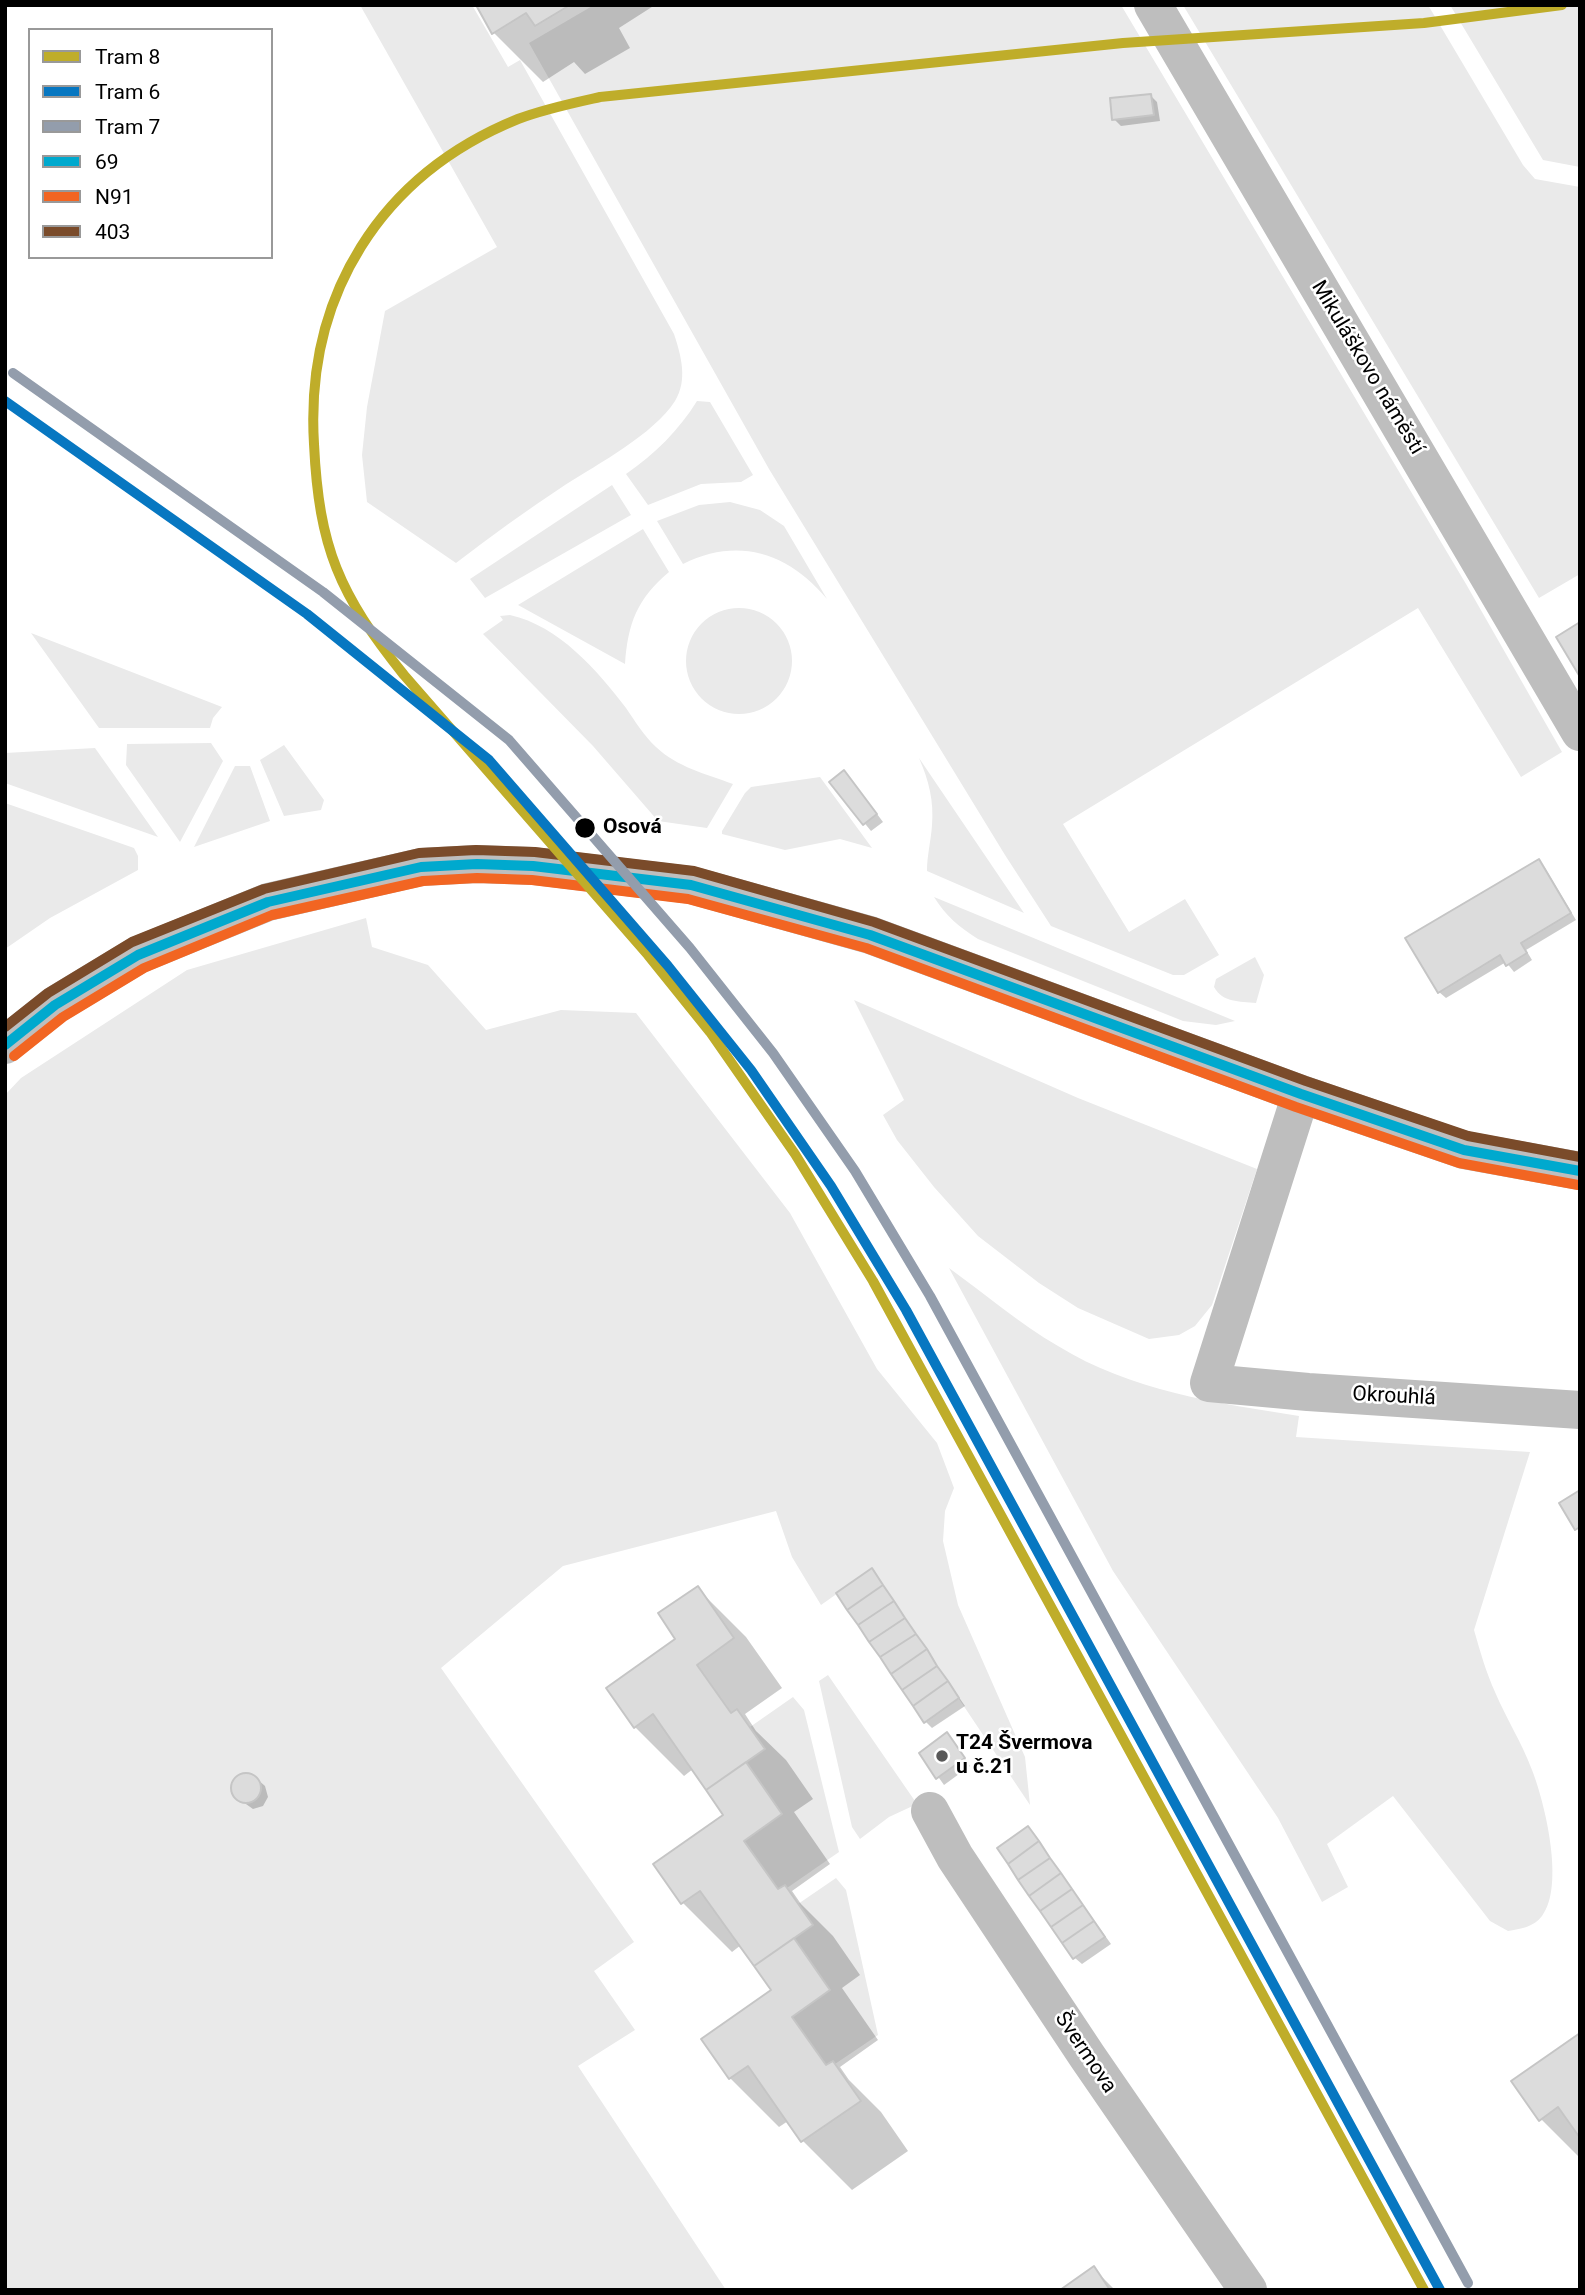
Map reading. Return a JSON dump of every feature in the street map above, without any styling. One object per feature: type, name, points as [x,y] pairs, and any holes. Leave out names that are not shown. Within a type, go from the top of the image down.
[{"type":"street","name":"Mikuláškovo náměstí","points":[[1153,5],[1580,732]]},
{"type":"street","points":[[5,1045],[55,1005],[138,955],[268,902],[421,867],[477,864],[533,866],[691,885],[870,935],[1301,1094],[1464,1150],[1580,1171]]},
{"type":"street","name":"Okrouhlá","points":[[1301,1094],[1209,1383],[1580,1410]]},
{"type":"street","name":"Švermova","points":[[930,1811],[955,1857],[1087,2056],[1248,2290]]},
{"type":"shaded area","points":[[360,5],[472,5],[508,67],[520,60],[674,334],[681,359],[679,393],[654,425],[456,563],[367,502],[362,455],[367,407],[385,311],[497,247]]},
{"type":"shaded area","points":[[594,5],[1121,5],[1466,584],[1562,752],[1521,777],[1418,608],[1063,824],[1129,932],[1185,899],[1219,955],[1184,975],[1173,975],[1051,926],[769,469],[529,43]]},
{"type":"shaded area","points":[[1183,5],[1428,5],[1523,165],[1535,179],[1580,187],[1580,574],[1539,598]]},
{"type":"shaded area","points":[[1450,5],[1580,5],[1580,167],[1543,160]]},
{"type":"shaded area","points":[[697,401],[710,402],[753,475],[741,482],[701,484],[648,505],[626,474],[666,441]]},
{"type":"shaded area","points":[[612,485],[631,515],[485,598],[470,579]]},
{"type":"shaded area","points":[[730,502],[760,510],[784,526],[827,599],[796,570],[761,554],[723,551],[683,564],[657,521],[699,505]]},
{"type":"shaded area","points":[[643,529],[669,572],[649,592],[636,613],[625,664],[518,605]]},
{"type":"shaded area","points":[[739,608],[759,612],[776,624],[788,641],[792,661],[788,681],[776,698],[759,710],[739,714],[719,710],[702,698],[690,681],[686,661],[690,641],[702,624],[719,612]]},
{"type":"shaded area","points":[[510,615],[545,629],[576,651],[603,679],[648,738],[664,754],[692,769],[733,784],[707,828],[658,821],[593,746],[483,634],[503,620],[500,616]]},
{"type":"shaded area","points":[[31,633],[222,707],[213,718],[210,728],[99,728]]},
{"type":"shaded area","points":[[211,743],[223,761],[180,842],[126,765],[127,744]]},
{"type":"shaded area","points":[[284,745],[324,800],[321,810],[284,816],[260,760]]},
{"type":"shaded area","points":[[95,748],[158,837],[5,783],[5,753]]},
{"type":"shaded area","points":[[919,758],[1024,913],[927,871],[932,808],[928,783]]},
{"type":"shaded area","points":[[235,766],[250,766],[270,821],[194,847]]},
{"type":"shaded area","points":[[820,777],[872,848],[840,839],[785,850],[722,834],[751,787]]},
{"type":"shaded area","points":[[5,803],[134,848],[138,856],[138,870],[50,918],[5,949]]},
{"type":"shaded area","points":[[934,897],[1235,1021],[1216,1025],[1183,1021],[978,939],[953,921]]},
{"type":"shaded area","points":[[366,918],[372,947],[428,965],[486,1030],[561,1010],[636,1013],[790,1213],[877,1369],[937,1443],[954,1488],[945,1511],[943,1541],[958,1605],[1025,1757],[1030,1805],[872,1569],[821,1605],[792,1557],[776,1511],[563,1566],[441,1668],[634,1942],[594,1971],[635,2030],[578,2066],[726,2290],[5,2290],[5,1095],[21,1078],[187,970]]},
{"type":"shaded area","points":[[1255,957],[1264,975],[1256,1003],[1222,996],[1214,987],[1216,979]]},
{"type":"shaded area","points":[[854,1000],[1078,1098],[1257,1169],[1212,1305],[1195,1326],[1179,1335],[1149,1339],[1078,1308],[1039,1283],[978,1236],[897,1140],[883,1115],[904,1100]]},
{"type":"shaded area","points":[[949,1268],[1030,1328],[1086,1361],[1115,1374],[1175,1393],[1299,1416],[1296,1437],[1530,1452],[1474,1630],[1499,1702],[1532,1770],[1547,1823],[1552,1885],[1549,1902],[1539,1920],[1526,1927],[1508,1931],[1490,1921],[1393,1796],[1327,1844],[1348,1887],[1322,1902],[1278,1818],[1113,1571]]},
{"type":"shaded area","points":[[828,1675],[917,1804],[889,1817],[860,1839],[852,1827],[819,1681]]},
{"type":"shaded area","points":[[793,1697],[804,1710],[839,1852],[787,1888],[784,1885],[778,1889],[744,1841],[782,1814],[746,1762],[750,1727]]},
{"type":"shaded area","points":[[836,1878],[846,1890],[878,2035],[835,2064],[832,2061],[826,2065],[792,2017],[830,1990],[794,1938],[798,1904]]},
{"type":"building","points":[[476,5],[570,5],[535,26],[526,13],[492,34]]},
{"type":"building","points":[[1151,94],[1154,115],[1112,120],[1110,98]]},
{"type":"building","points":[[1580,622],[1580,677],[1556,637]]},
{"type":"building","points":[[844,770],[877,814],[863,825],[829,782]]},
{"type":"building","points":[[1539,859],[1571,913],[1521,943],[1527,953],[1506,966],[1500,955],[1438,993],[1405,938]]},
{"type":"building","points":[[1580,1490],[1580,1527],[1575,1530],[1559,1503]]},
{"type":"building","points":[[872,1568],[883,1585],[847,1610],[836,1593]]},
{"type":"building","points":[[883,1585],[894,1601],[858,1625],[847,1610]]},
{"type":"building","points":[[698,1586],[734,1638],[697,1665],[731,1713],[737,1709],[765,1749],[706,1790],[653,1714],[634,1728],[606,1688],[675,1639],[658,1613]]},
{"type":"building","points":[[894,1601],[905,1618],[869,1642],[858,1625]]},
{"type":"building","points":[[905,1618],[916,1634],[880,1657],[869,1642]]},
{"type":"building","points":[[916,1634],[927,1649],[891,1674],[880,1657]]},
{"type":"building","points":[[927,1649],[937,1666],[902,1690],[891,1674]]},
{"type":"building","points":[[937,1666],[948,1681],[913,1706],[902,1690]]},
{"type":"building","points":[[948,1681],[959,1698],[924,1723],[913,1706]]},
{"type":"building","name":"T24 Švermova u č.21","points":[[947,1732],[965,1758],[936,1779],[919,1753]]},
{"type":"building","points":[[746,1762],[782,1814],[744,1841],[778,1889],[785,1885],[813,1925],[754,1966],[700,1891],[681,1904],[653,1864],[723,1815],[706,1790]]},
{"type":"building","points":[[246,1773],[257,1777],[261,1788],[257,1799],[246,1803],[235,1799],[231,1788],[235,1777]]},
{"type":"building","points":[[1028,1826],[1039,1841],[1008,1864],[997,1848]]},
{"type":"building","points":[[1039,1841],[1050,1858],[1018,1880],[1008,1864]]},
{"type":"building","points":[[1050,1858],[1061,1873],[1029,1896],[1018,1880]]},
{"type":"building","points":[[1061,1873],[1072,1889],[1040,1911],[1029,1896]]},
{"type":"building","points":[[1072,1889],[1083,1905],[1051,1927],[1040,1911]]},
{"type":"building","points":[[1083,1905],[1094,1921],[1062,1943],[1051,1927]]},
{"type":"building","points":[[1094,1921],[1105,1937],[1073,1959],[1062,1943]]},
{"type":"building","points":[[794,1938],[830,1990],[792,2017],[826,2065],[833,2061],[861,2101],[801,2142],[748,2066],[729,2079],[701,2039],[771,1990],[754,1966]]},
{"type":"building","points":[[1580,2033],[1580,2138],[1558,2107],[1539,2121],[1511,2081]]},
{"type":"building","points":[[1094,2266],[1110,2290],[1060,2290]]},
{"type":"tram line","name":"8","points":[[1424,2290],[873,1281],[795,1154],[710,1032],[648,955],[404,675],[348,594],[336,568],[321,513],[314,444],[315,390],[323,339],[338,291],[361,247],[390,207],[427,173],[469,143],[538,112],[600,97],[1123,43],[1424,23],[1562,5]]},
{"type":"tram line","name":"7","points":[[13,373],[323,592],[509,740],[690,948],[773,1053],[855,1171],[930,1296],[1468,2283]]},
{"type":"tram line","name":"6","points":[[5,401],[307,614],[489,760],[668,966],[751,1070],[831,1186],[906,1310],[1440,2290]]},
{"type":"transit line","name":"403","points":[[5,1027],[48,993],[132,942],[264,889],[419,853],[476,850],[535,852],[694,871],[874,922],[1306,1081],[1468,1136],[1580,1157]]},
{"type":"transit line","name":"69","points":[[5,1045],[55,1005],[138,955],[268,902],[421,867],[477,864],[533,866],[691,885],[870,935],[1301,1094],[1464,1150],[1580,1171]]},
{"type":"transit line","name":"N91","points":[[14,1056],[63,1017],[144,968],[272,915],[423,881],[477,878],[532,880],[688,899],[866,948],[1296,1107],[1459,1163],[1578,1185]]},
{"type":"place","name":"Osová","points":[[585,828]]},
{"type":"place","name":"T24 Švermova u č.21","points":[[942,1756]]}]
